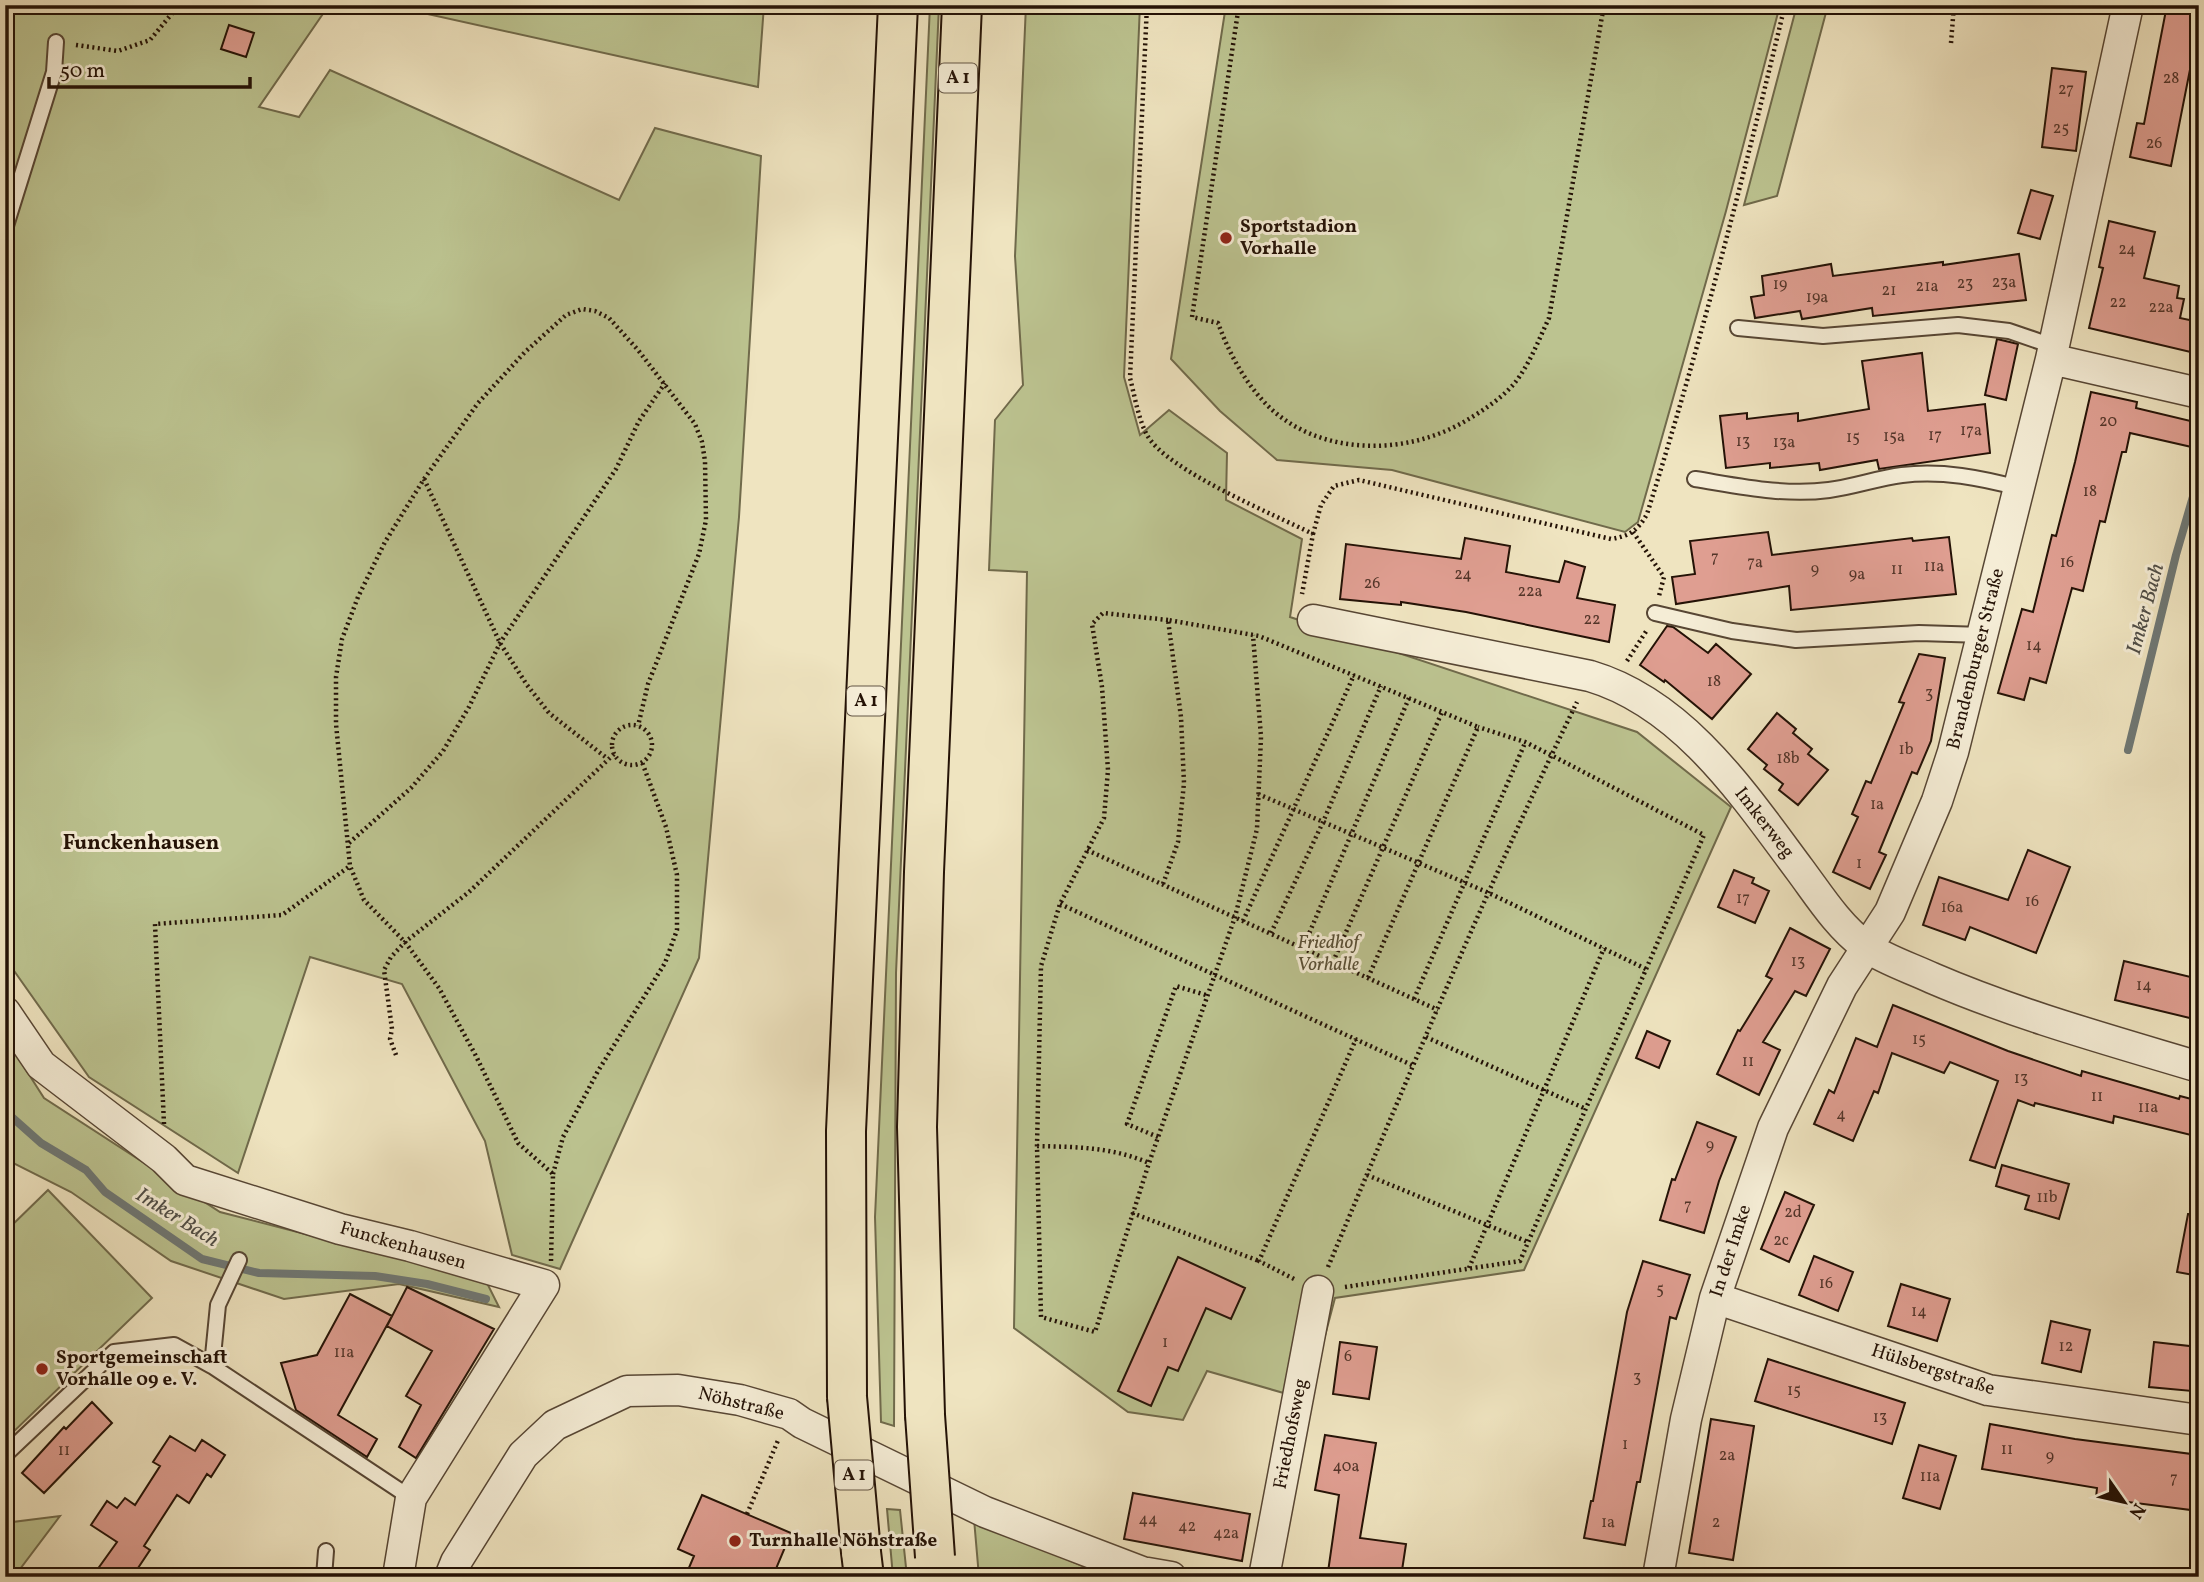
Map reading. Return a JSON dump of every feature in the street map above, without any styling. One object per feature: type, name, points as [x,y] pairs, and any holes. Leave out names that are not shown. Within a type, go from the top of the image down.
[{"type":"highway","name":"A 1","points":[[863,1564],[847,1397],[846,1131],[898,5]]},
{"type":"highway","name":"A 1","points":[[936,1567],[925,1415],[917,1126],[924,872],[962,5]]},
{"type":"street","name":"Brandenburger Straße","points":[[1867,947],[1890,912],[1937,801],[1953,752],[2051,359],[2128,5]]},
{"type":"street","points":[[2051,359],[2199,393]]},
{"type":"street","name":"Imkerweg","points":[[1313,620],[1615,683],[1680,726],[1746,798],[1843,927],[1867,947],[1975,996],[2070,1029],[2199,1067]]},
{"type":"street","name":"In der Imke","points":[[1658,1577],[1686,1419],[1715,1298],[1773,1128],[1842,986],[1867,947]]},
{"type":"street","name":"Funckenhausen","points":[[5,1012],[41,1065],[164,1159],[185,1180],[340,1228],[544,1285]]},
{"type":"street","points":[[398,1577],[411,1498],[544,1285]]},
{"type":"street","name":"Friedhofsweg","points":[[1264,1577],[1318,1291]]},
{"type":"street","name":"Hülsbergstraße","points":[[1715,1298],[1988,1390],[2199,1420]]},
{"type":"street","name":"Nöhstraße","points":[[450,1577],[456,1562],[523,1455],[555,1425],[627,1391],[678,1390],[740,1400],[789,1414],[802,1423],[985,1511],[1142,1572],[1171,1577]]},
{"type":"lane","points":[[5,229],[54,72],[56,42]]},
{"type":"lane","points":[[1738,328],[1823,336],[1958,325],[2009,331],[2044,343],[2051,359]]},
{"type":"lane","points":[[1695,479],[1772,491],[1827,491],[1904,475],[1946,474],[1989,480],[2019,488]]},
{"type":"lane","points":[[1653,617],[1796,640],[1919,633],[1983,635]]},
{"type":"lane","points":[[212,1366],[218,1305],[239,1260]]},
{"type":"lane","points":[[5,1455],[114,1352],[174,1345],[212,1366],[411,1498]]},
{"type":"lane","points":[[324,1577],[326,1551]]},
{"type":"path","points":[[56,42],[118,51],[150,40],[179,5]]},
{"type":"path","points":[[1147,5],[1130,378],[1137,409],[1148,437],[1170,458],[1196,476],[1313,534]]},
{"type":"path","points":[[1239,5],[1192,317],[1218,323],[1226,345],[1243,374],[1268,406],[1303,430],[1335,442],[1370,447],[1408,444],[1451,430],[1484,410],[1516,382],[1532,356],[1549,318],[1604,5]]},
{"type":"path","points":[[1313,620],[1304,611],[1302,596],[1321,505],[1334,486],[1359,480],[1611,539],[1626,536],[1639,528],[1647,514],[1686,391],[1744,178],[1785,5]]},
{"type":"path","points":[[1951,43],[1954,5]]},
{"type":"path","points":[[553,1174],[518,1143],[439,988],[405,942],[364,900],[350,866],[336,724],[336,677],[342,639],[358,597],[385,542],[424,479],[478,403],[525,352],[566,315],[582,309],[609,317],[665,383],[695,424],[702,442],[708,498],[699,554],[648,684],[638,726]]},
{"type":"path","points":[[349,843],[411,788],[443,751],[500,643],[616,469],[639,421],[665,383]]},
{"type":"path","points":[[424,479],[500,643],[527,685],[549,713],[608,759]]},
{"type":"path","points":[[1633,532],[1664,577]]},
{"type":"path","points":[[1132,1213],[1259,1261],[1318,1291],[1520,1261],[1704,835],[1525,742],[1478,727],[1253,635],[1168,620],[1104,613],[1092,624],[1102,687],[1108,770],[1104,818],[1060,904],[1041,966],[1037,1146],[1041,1317],[1095,1332],[1132,1213],[1235,917],[1257,829],[1261,737],[1253,635]]},
{"type":"path","points":[[1624,666],[1653,617]]},
{"type":"path","points":[[1163,884],[1178,842],[1184,783],[1181,717],[1168,620]]},
{"type":"path","points":[[1243,921],[1354,675]]},
{"type":"path","points":[[1318,1291],[1489,892],[1590,676]]},
{"type":"path","points":[[1270,933],[1323,822],[1381,687]]},
{"type":"path","points":[[1303,948],[1409,698]]},
{"type":"path","points":[[1333,962],[1442,712]]},
{"type":"path","points":[[628,726],[638,726],[647,732],[652,744],[650,752],[642,762],[628,764],[614,754],[612,746],[616,733],[628,726]]},
{"type":"path","points":[[1368,978],[1478,727]]},
{"type":"path","points":[[1413,999],[1525,742]]},
{"type":"path","points":[[396,1055],[390,1040],[392,1029],[384,970],[405,942],[469,892],[614,754]]},
{"type":"path","points":[[544,1285],[551,1259],[553,1174],[563,1137],[598,1071],[665,963],[677,930],[677,875],[666,827],[642,762]]},
{"type":"path","points":[[1258,794],[1489,892],[1646,969]]},
{"type":"path","points":[[1087,849],[1438,1010]]},
{"type":"path","points":[[164,1159],[164,1103],[155,924],[282,915],[350,866]]},
{"type":"path","points":[[1060,904],[1414,1066]]},
{"type":"path","points":[[1468,1269],[1604,948]]},
{"type":"path","points":[[1158,1137],[1127,1124],[1176,986],[1207,995]]},
{"type":"path","points":[[1426,1037],[1586,1108]]},
{"type":"path","points":[[1259,1261],[1356,1039]]},
{"type":"path","points":[[1037,1146],[1095,1148],[1132,1156],[1149,1163]]},
{"type":"path","points":[[1367,1175],[1528,1242]]},
{"type":"path","points":[[747,1514],[789,1414]]},
{"type":"green space","points":[[5,5],[329,5],[259,107],[299,117],[330,70],[619,200],[655,128],[761,156],[739,517],[699,958],[560,1269],[512,1255],[485,1141],[402,984],[310,957],[238,1173],[89,1077],[5,958]]},
{"type":"green space","points":[[387,5],[764,5],[758,87]]},
{"type":"green space","points":[[930,5],[939,5],[896,973],[894,1426],[881,1422],[875,1217]]},
{"type":"green space","name":"Friedhof Vorhalle","points":[[1026,5],[1140,5],[1124,377],[1140,435],[1169,410],[1227,453],[1226,500],[1302,539],[1290,617],[1637,732],[1731,807],[1524,1270],[1335,1298],[1308,1400],[1207,1371],[1183,1420],[1128,1412],[1014,1328],[1027,572],[989,570],[995,420],[1023,385],[1015,256]]},
{"type":"green space","points":[[1226,5],[1780,5],[1726,211],[1638,522],[1625,532],[1392,470],[1277,460],[1220,411],[1171,359]]},
{"type":"green space","points":[[1797,5],[1828,5],[1777,196],[1744,205]]},
{"type":"green space","points":[[5,1037],[44,1098],[220,1212],[486,1281],[499,1307],[399,1284],[284,1299],[171,1261],[71,1192],[5,1159]]},
{"type":"green space","name":"Sportgemeinschaft Vorhalle 09 e. V.","points":[[48,1190],[152,1298],[5,1440],[5,1232]]},
{"type":"green space","points":[[887,1509],[900,1510],[907,1577],[893,1577]]},
{"type":"green space","points":[[60,1516],[14,1577],[5,1577],[5,1523]]},
{"type":"green space","points":[[974,1519],[1108,1577],[979,1577]]},
{"type":"building","points":[[2167,5],[2199,11],[2199,24],[2171,166],[2130,157],[2137,123],[2144,124]]},
{"type":"building","points":[[229,25],[254,33],[246,57],[221,49]]},
{"type":"building","points":[[2052,68],[2086,72],[2076,151],[2042,147]]},
{"type":"building","points":[[2031,190],[2053,196],[2040,239],[2018,233]]},
{"type":"building","points":[[2109,221],[2155,232],[2144,278],[2179,286],[2177,298],[2184,299],[2180,318],[2199,322],[2199,354],[2089,328],[2103,268],[2099,267]]},
{"type":"building","points":[[2019,254],[2026,300],[1873,316],[1872,308],[1802,319],[1800,311],[1755,318],[1751,297],[1764,295],[1762,276],[1831,264],[1833,276]]},
{"type":"building","points":[[1997,339],[2018,344],[2006,400],[1985,395]]},
{"type":"building","points":[[1922,353],[1928,411],[1985,404],[1990,453],[1879,469],[1877,460],[1820,470],[1819,463],[1770,468],[1770,463],[1726,468],[1720,416],[1747,413],[1747,419],[1798,413],[1798,421],[1869,409],[1862,361]]},
{"type":"building","points":[[2091,392],[2137,402],[2136,408],[2199,423],[2199,437],[2196,448],[2130,433],[2126,452],[2122,452],[2105,522],[2100,521],[2083,591],[2072,588],[2046,683],[2030,678],[2024,700],[1998,693],[2022,609],[2033,612],[2052,535],[2056,536]]},
{"type":"building","points":[[1768,532],[1772,555],[1912,538],[1913,541],[1949,537],[1956,594],[1791,610],[1789,586],[1676,604],[1672,577],[1695,574],[1690,541]]},
{"type":"building","points":[[1465,538],[1510,546],[1506,572],[1559,582],[1565,561],[1585,567],[1577,598],[1615,605],[1609,642],[1466,612],[1401,602],[1401,605],[1340,599],[1346,544],[1461,559]]},
{"type":"building","points":[[1667,626],[1673,627],[1708,653],[1716,644],[1751,674],[1712,719],[1665,680],[1664,682],[1640,665]]},
{"type":"building","points":[[1919,654],[1945,658],[1931,741],[1917,774],[1912,772],[1879,852],[1886,855],[1870,889],[1833,872],[1858,817],[1852,814],[1866,781],[1871,783],[1904,703],[1899,702]]},
{"type":"building","points":[[1777,713],[1796,729],[1793,733],[1812,749],[1808,754],[1828,770],[1798,805],[1779,790],[1783,784],[1764,769],[1767,765],[1748,749]]},
{"type":"building","points":[[2028,850],[2070,867],[2036,953],[1970,927],[1965,940],[1923,925],[1939,877],[2008,900]]},
{"type":"building","points":[[1734,870],[1754,878],[1752,883],[1769,891],[1755,923],[1718,907]]},
{"type":"building","points":[[1790,928],[1830,949],[1806,996],[1795,991],[1763,1042],[1780,1050],[1759,1095],[1717,1074],[1738,1030],[1740,1031],[1772,979],[1766,976]]},
{"type":"building","points":[[2124,961],[2199,979],[2199,1001],[2194,1019],[2115,1000]]},
{"type":"building","points":[[1893,1005],[2008,1051],[2081,1076],[2082,1071],[2179,1099],[2180,1096],[2199,1101],[2199,1137],[2114,1116],[2113,1123],[2018,1100],[1995,1168],[1970,1160],[1998,1081],[1950,1062],[1944,1073],[1892,1053],[1878,1093],[1874,1091],[1853,1141],[1814,1124],[1829,1090],[1834,1093],[1856,1038],[1877,1047]]},
{"type":"building","points":[[1647,1031],[1670,1041],[1659,1068],[1636,1058]]},
{"type":"building","points":[[1697,1122],[1736,1137],[1719,1181],[1704,1233],[1660,1220],[1672,1179],[1675,1180]]},
{"type":"building","points":[[2002,1165],[2069,1184],[2059,1219],[2025,1209],[2029,1196],[1996,1186]]},
{"type":"building","points":[[1785,1192],[1814,1205],[1789,1262],[1761,1249]]},
{"type":"building","points":[[2188,1214],[2199,1215],[2199,1276],[2177,1272]]},
{"type":"building","points":[[1814,1256],[1853,1272],[1838,1311],[1799,1295]]},
{"type":"building","points":[[1178,1257],[1245,1288],[1231,1319],[1206,1308],[1178,1371],[1168,1367],[1151,1406],[1118,1391]]},
{"type":"building","points":[[1643,1261],[1690,1275],[1676,1319],[1670,1317],[1640,1482],[1637,1482],[1625,1545],[1584,1538],[1627,1312]]},
{"type":"building","points":[[1901,1284],[1950,1299],[1937,1341],[1888,1326]]},
{"type":"building","points":[[407,1287],[494,1329],[416,1458],[399,1447],[421,1405],[406,1396],[432,1351],[387,1326]]},
{"type":"building","points":[[350,1294],[392,1316],[338,1415],[377,1439],[367,1457],[296,1410],[281,1363],[317,1355]]},
{"type":"building","points":[[2051,1321],[2090,1330],[2081,1372],[2042,1363]]},
{"type":"building","points":[[1340,1342],[1377,1347],[1369,1399],[1333,1394]]},
{"type":"building","points":[[2154,1342],[2198,1347],[2192,1391],[2149,1387]]},
{"type":"building","points":[[1768,1359],[1905,1403],[1892,1444],[1755,1401]]},
{"type":"building","points":[[92,1402],[112,1423],[44,1493],[22,1473],[64,1427],[66,1429]]},
{"type":"building","points":[[1711,1419],[1754,1426],[1733,1560],[1689,1553]]},
{"type":"building","points":[[1990,1424],[2075,1439],[2199,1455],[2199,1511],[2096,1498],[2097,1488],[1982,1469]]},
{"type":"building","points":[[1325,1435],[1376,1443],[1360,1538],[1406,1544],[1401,1577],[1362,1577],[1328,1572],[1339,1495],[1315,1490]]},
{"type":"building","points":[[170,1436],[195,1451],[202,1440],[225,1455],[211,1477],[207,1474],[189,1503],[177,1495],[144,1546],[150,1550],[132,1577],[92,1577],[117,1542],[91,1525],[107,1501],[117,1508],[125,1498],[135,1505],[160,1466],[153,1462]]},
{"type":"building","points":[[1919,1445],[1956,1456],[1940,1509],[1903,1498]]},
{"type":"building","points":[[1133,1493],[1250,1514],[1242,1561],[1124,1539]]},
{"type":"building","name":"Turnhalle Nöhstraße","points":[[702,1495],[791,1533],[773,1576],[760,1570],[757,1577],[685,1577],[694,1556],[678,1549]]},
{"type":"waterway","name":"Imker Bach","points":[[2128,750],[2176,555],[2199,476]]},
{"type":"waterway","name":"Imker Bach","points":[[5,1111],[41,1143],[86,1170],[105,1192],[202,1259],[259,1273],[375,1276],[427,1284],[486,1299]]},
{"type":"place","name":"Sportstadion Vorhalle","points":[[1226,238]]},
{"type":"place","name":"Sportgemeinschaft Vorhalle 09 e. V.","points":[[42,1369]]},
{"type":"place","name":"Turnhalle Nöhstraße","points":[[735,1541]]},
{"type":"district","name":"Funckenhausen","points":[[141,843]]}]
